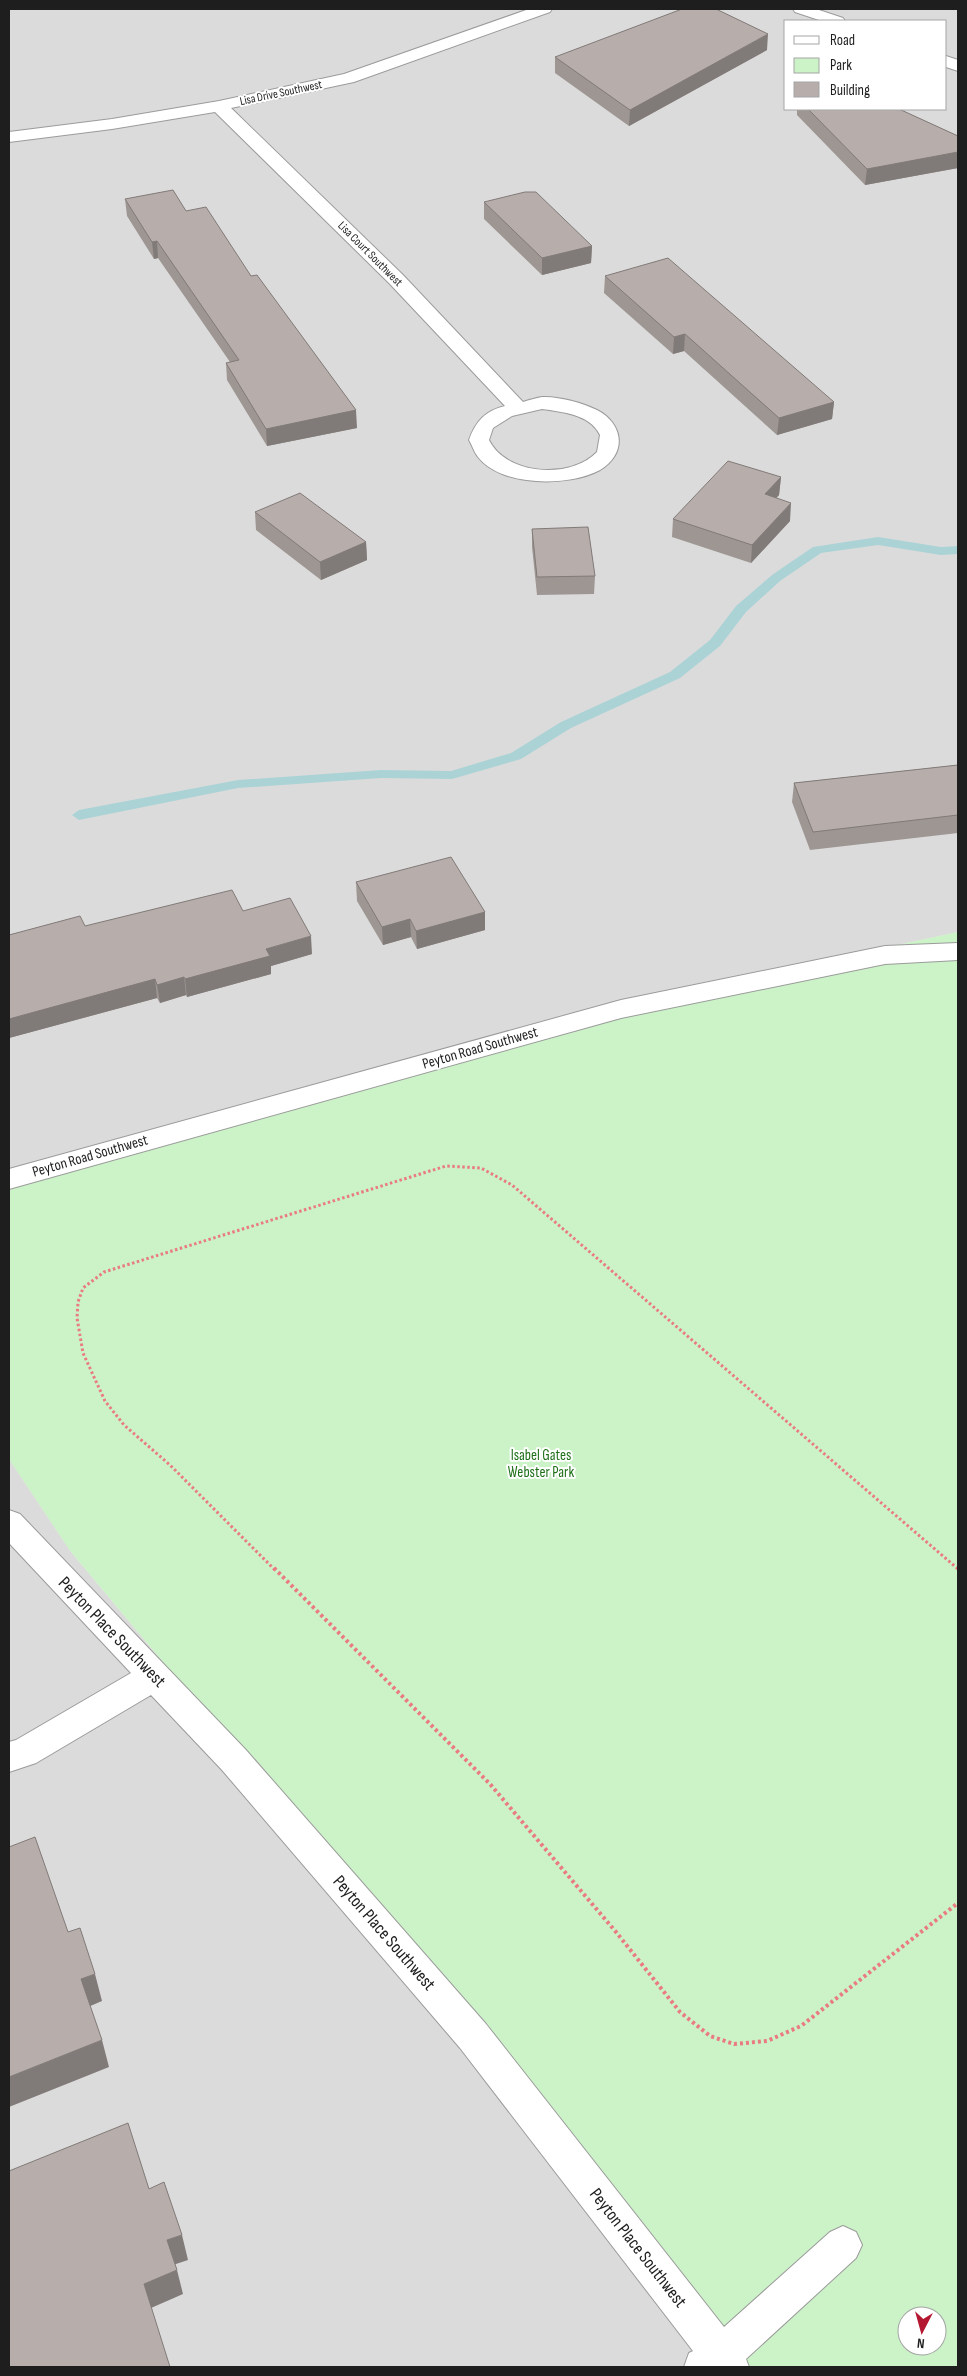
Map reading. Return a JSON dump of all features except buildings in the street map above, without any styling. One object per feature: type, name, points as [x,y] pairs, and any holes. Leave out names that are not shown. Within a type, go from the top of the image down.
[{"type":"street","name":"Lisa Drive Southwest","points":[[9,137],[112,124],[218,106],[348,78],[544,9]]},
{"type":"street","points":[[801,9],[834,20]]},
{"type":"street","name":"Lisa Court Southwest","points":[[218,106],[396,279],[517,407]]},
{"type":"street","points":[[542,404],[567,406],[589,413],[605,424],[611,438],[608,452],[595,465],[573,473],[548,476],[521,474],[499,466],[483,454],[478,440],[482,426],[496,415],[517,407],[542,404]]},
{"type":"street","name":"Peyton Road Southwest","points":[[9,1179],[621,1009],[885,955],[958,951]]},
{"type":"street","name":"Peyton Place Southwest","points":[[9,1524],[234,1760],[473,2036],[718,2363]]},
{"type":"street","points":[[9,1757],[24,1753],[154,1676]]},
{"type":"street","points":[[718,2363],[844,2245]]},
{"type":"path","points":[[958,1569],[512,1185],[481,1168],[446,1166],[104,1272],[83,1287],[76,1312],[80,1343],[92,1374],[114,1414],[170,1465],[490,1784],[616,1932],[680,2012],[710,2036],[734,2044],[767,2041],[801,2026],[958,1904]]},
{"type":"shaded area","points":[[9,9],[958,9],[958,932],[706,986],[9,1173]]},
{"type":"shaded area","points":[[9,1459],[71,1552],[386,1929],[735,2367],[9,2367]]},
{"type":"green space","name":"Isabel Gates Webster Park","points":[[958,932],[958,2367],[735,2367],[386,1929],[71,1552],[9,1459],[9,1173],[706,986]]},
{"type":"waterway","points":[[79,815],[238,784],[381,774],[452,775],[516,756],[566,725],[675,675],[715,643],[741,609],[776,578],[817,550],[878,541],[941,551],[958,550]]}]
